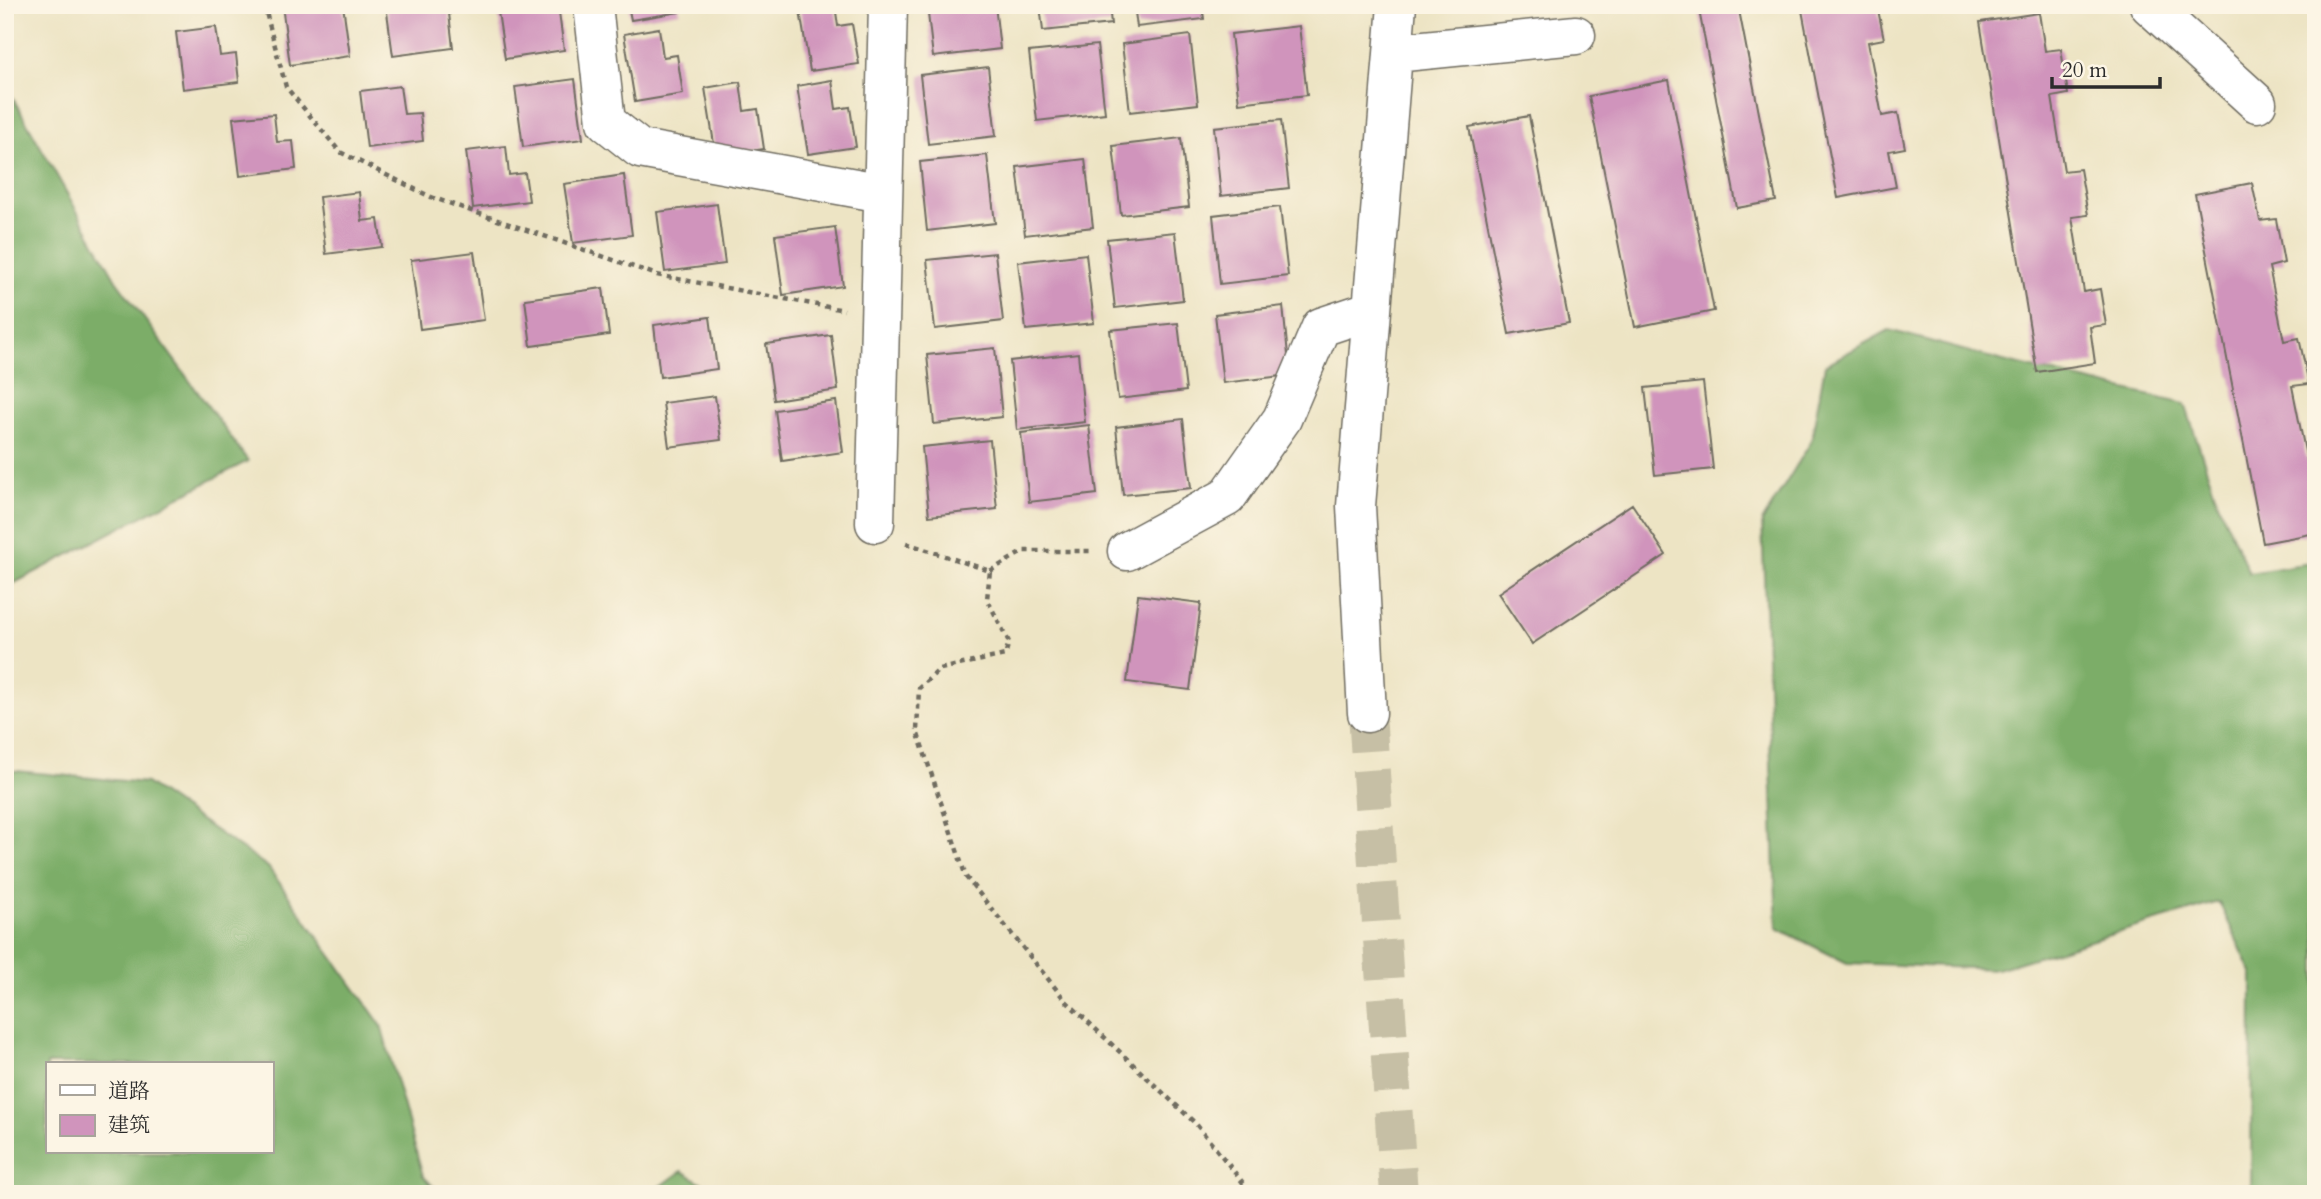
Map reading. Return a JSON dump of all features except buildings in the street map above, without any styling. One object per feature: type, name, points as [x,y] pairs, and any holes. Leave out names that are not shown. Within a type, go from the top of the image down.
[{"type":"street","points":[[593,5],[606,122],[640,149],[883,193]]},
{"type":"street","points":[[875,523],[888,5]]},
{"type":"street","points":[[1367,713],[1356,506],[1397,5]]},
{"type":"street","points":[[2149,5],[2257,103]]},
{"type":"street","points":[[1394,53],[1576,35]]},
{"type":"street","points":[[1128,551],[1227,497],[1282,419],[1321,327],[1373,310]]},
{"type":"path","points":[[264,5],[286,87],[340,152],[430,197],[657,275],[880,316]]},
{"type":"path","points":[[875,523],[894,540],[990,571],[1024,551],[1128,551]]},
{"type":"path","points":[[990,571],[987,599],[1009,642],[1005,655],[940,670],[919,688],[917,731],[966,877],[1065,1000],[1196,1124],[1252,1194]]},
{"type":"green space","points":[[5,84],[116,280],[248,461],[5,588]]},
{"type":"green space","points":[[1889,330],[2003,361],[2185,404],[2218,503],[2249,573],[2316,562],[2316,1194],[2251,1194],[2252,973],[2219,902],[1997,969],[1847,963],[1777,928],[1762,522],[1811,442],[1825,365]]},
{"type":"green space","points":[[5,770],[146,783],[268,867],[381,1025],[423,1176],[441,1194],[5,1194]]},
{"type":"green space","points":[[682,1171],[720,1194],[650,1194]]},
{"type":"tunnel","points":[[1367,713],[1399,1194]]}]
